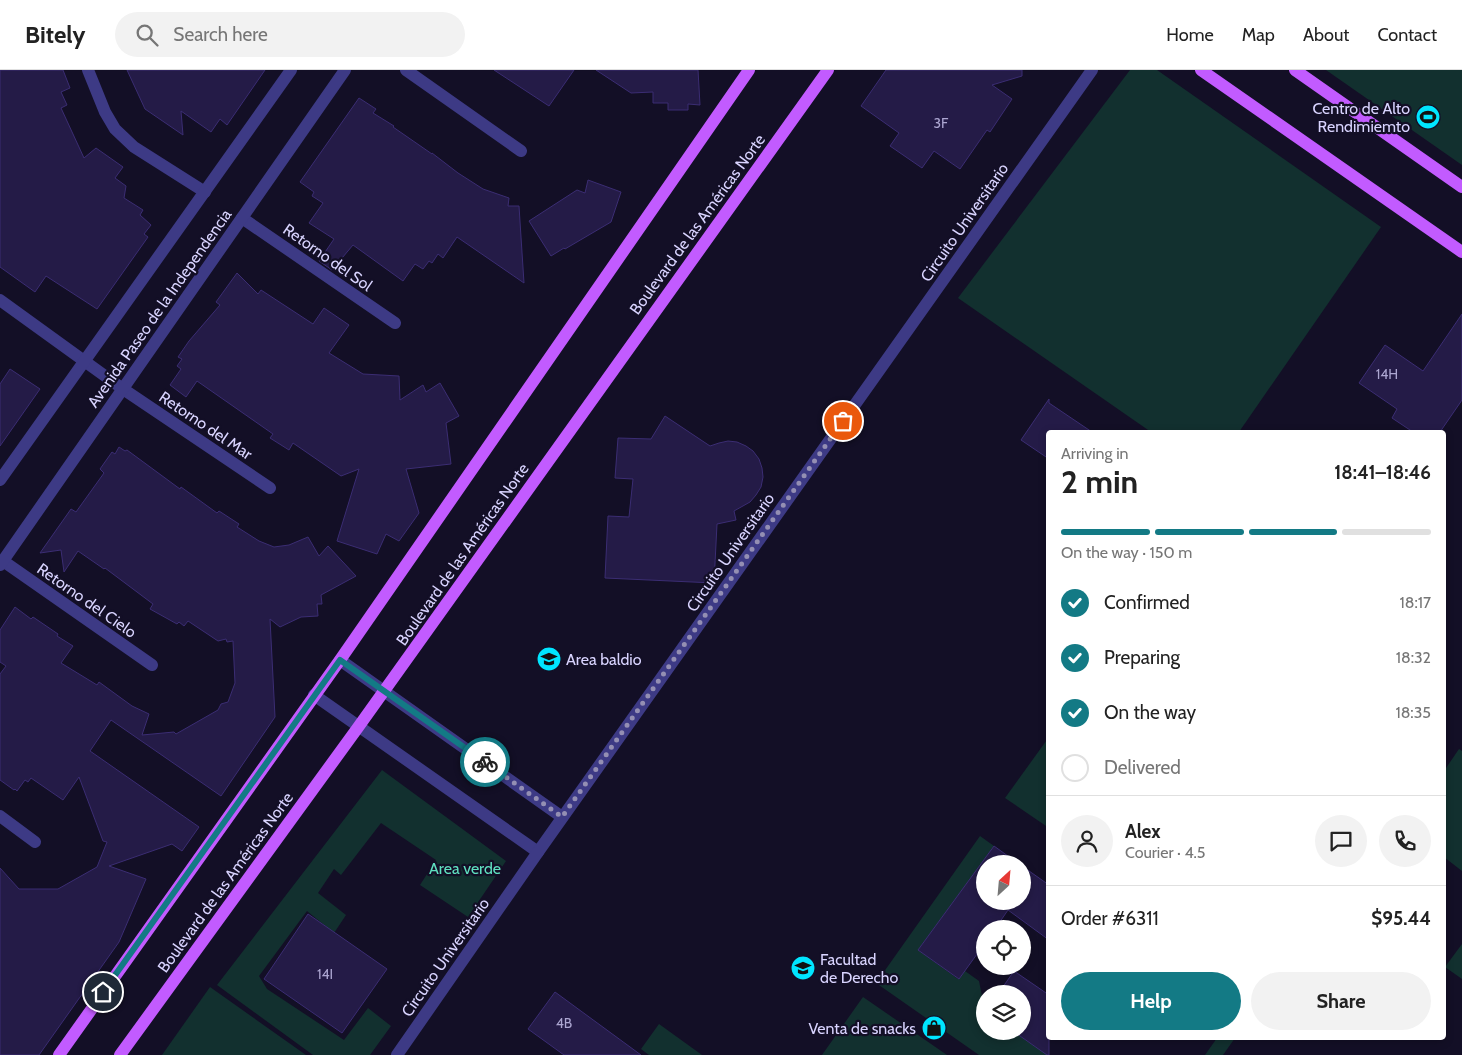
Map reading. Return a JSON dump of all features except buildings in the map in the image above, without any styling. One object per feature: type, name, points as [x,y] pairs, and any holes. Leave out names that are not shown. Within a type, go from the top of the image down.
[{"type":"main road","points":[[59,1055],[340,660],[749,70]]},
{"type":"main road","name":"Boulevard de las Américas Norte","points":[[120,1055],[359,726],[828,70]]},
{"type":"main road","points":[[1201,70],[1462,252]]},
{"type":"main road","points":[[1295,70],[1462,187]]},
{"type":"street","points":[[88,70],[105,112],[115,129],[134,148],[205,192]]},
{"type":"street","name":"Avenida Paseo de la Independencia","points":[[0,480],[291,70]]},
{"type":"street","name":"Avenida Paseo de la Independencia","points":[[1,563],[345,70]]},
{"type":"street","points":[[406,70],[521,151]]},
{"type":"street","name":"Circuito Universitario","points":[[397,1055],[562,817],[1092,70]]},
{"type":"street","name":"Retorno del Sol","points":[[242,218],[395,323]]},
{"type":"street","name":"Retorno del Mar","points":[[0,300],[123,389],[270,488]]},
{"type":"street","name":"Retorno del Cielo","points":[[1,563],[152,665]]},
{"type":"street","points":[[340,660],[562,817]]},
{"type":"street","points":[[314,695],[538,852]]},
{"type":"street","points":[[0,816],[35,842]]},
{"type":"green space","points":[[1130,70],[1157,70],[1381,227],[1240,430],[1148,430],[958,298]]},
{"type":"green space","name":"Centro de Alto Rendimiemto","points":[[1326,70],[1462,70],[1462,165]]},
{"type":"green space","points":[[1046,741],[1046,826],[1005,798]]},
{"type":"green space","points":[[1459,749],[1462,751],[1462,871],[1446,859],[1446,768]]},
{"type":"green space","name":"Area verde","points":[[382,770],[506,861],[468,917],[420,885],[436,860],[381,823],[341,875],[334,869],[318,893],[346,915],[334,933],[307,911],[259,976],[267,989],[344,1040],[368,1008],[391,1026],[370,1055],[313,1055],[217,985]]},
{"type":"green space","points":[[980,836],[994,846],[987,855],[976,855],[976,871],[918,950],[958,979],[965,971],[979,981],[980,985],[976,985],[976,1040],[1026,1040],[1047,1055],[979,1055],[876,983]]},
{"type":"green space","points":[[1462,944],[1462,979],[1446,968]]},
{"type":"green space","points":[[210,987],[306,1055],[162,1055]]},
{"type":"green space","points":[[863,997],[947,1055],[822,1055]]},
{"type":"green space","points":[[659,1024],[702,1055],[649,1055],[641,1049]]},
{"type":"green space","points":[[1216,1040],[1234,1040],[1223,1055],[1205,1055]]},
{"type":"way so far","points":[[485,762],[562,817],[843,421]]},
{"type":"place","name":"Centro de Alto Rendimiemto","points":[[1428,117]]},
{"type":"place","name":"Area baldio","points":[[549,659]]},
{"type":"place","name":"Facultad de Derecho","points":[[803,968]]},
{"type":"place","name":"Venta de snacks","points":[[934,1028]]},
{"type":"route","points":[[103,992],[340,660],[485,762]]}]
